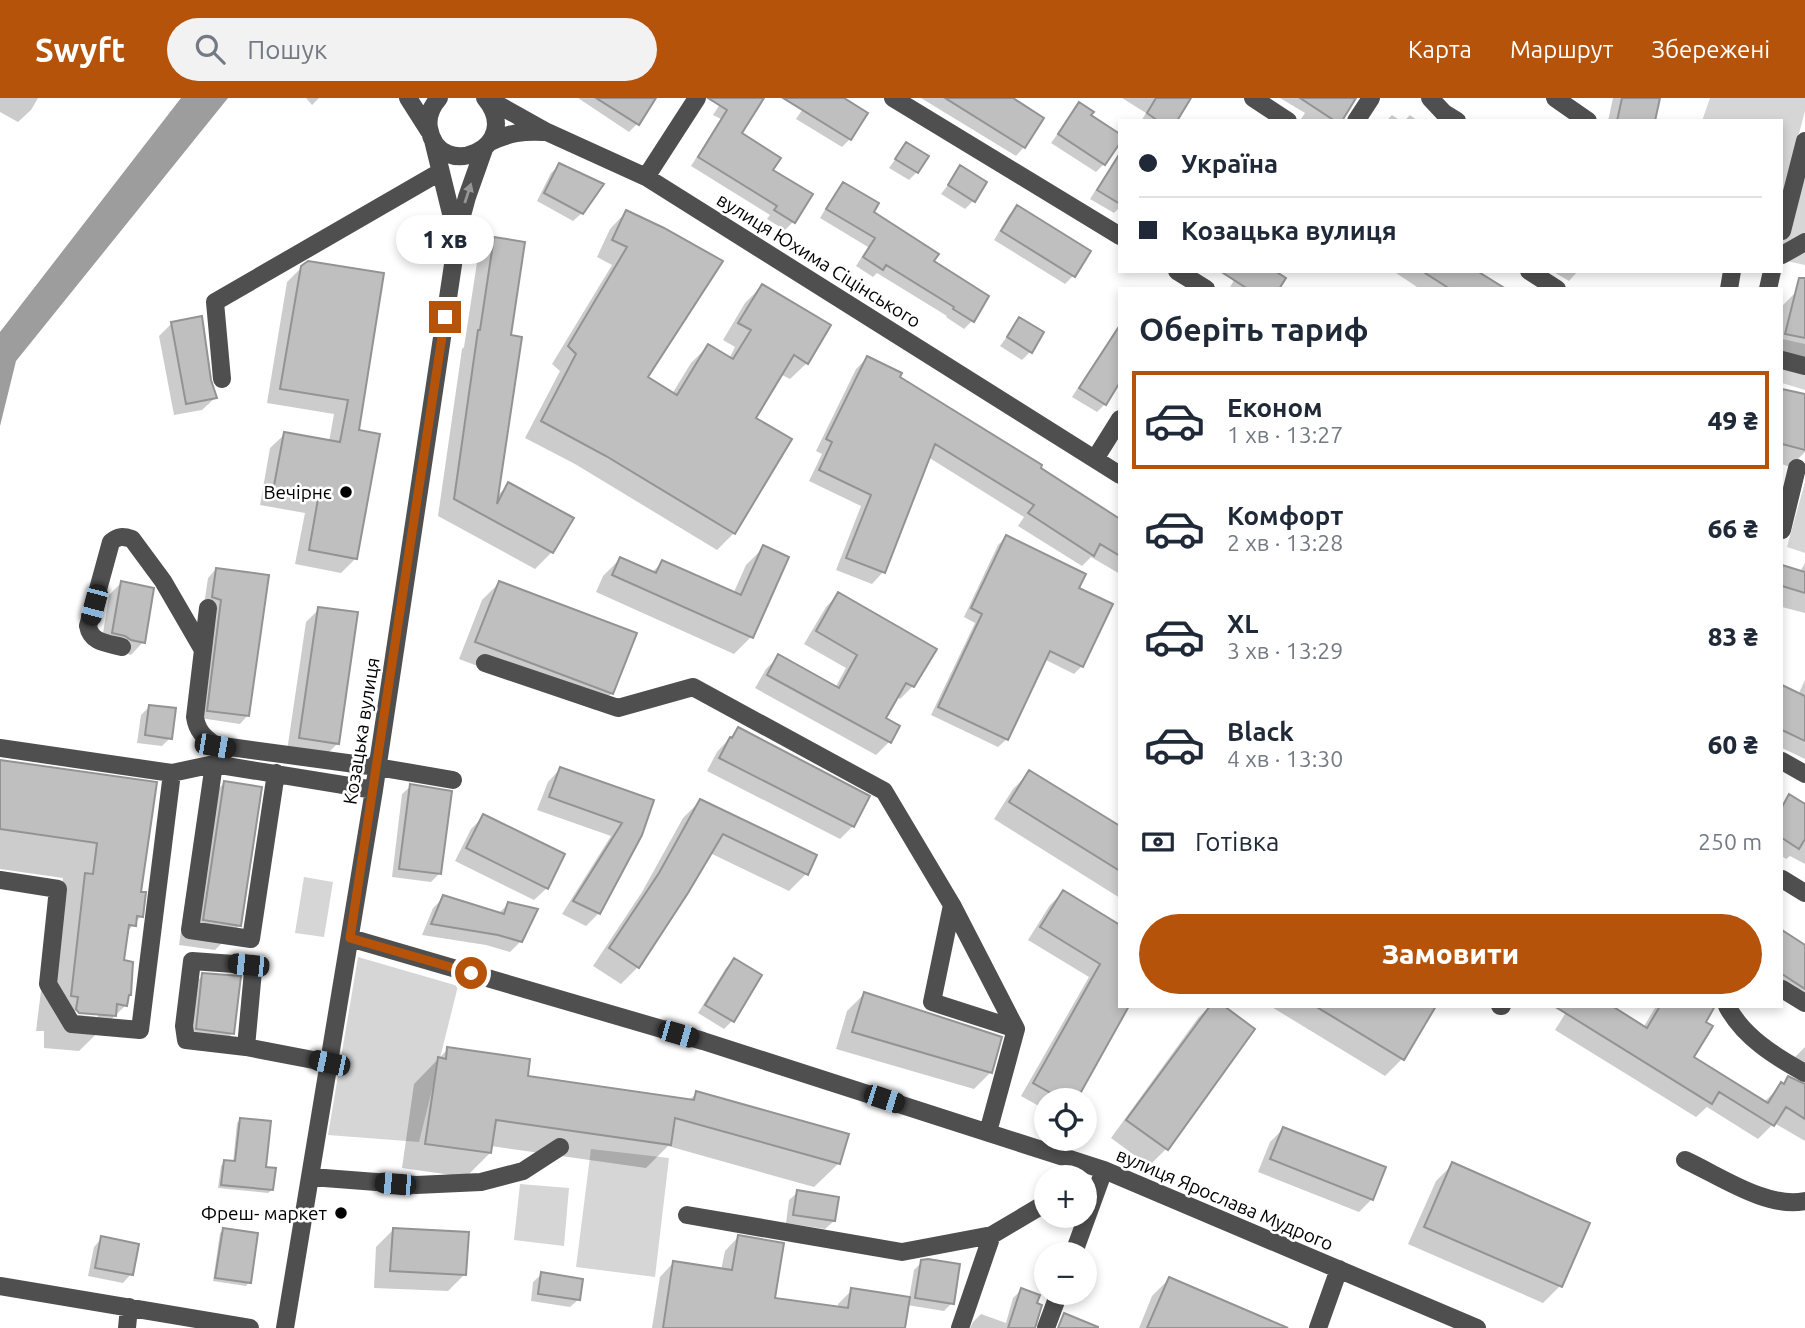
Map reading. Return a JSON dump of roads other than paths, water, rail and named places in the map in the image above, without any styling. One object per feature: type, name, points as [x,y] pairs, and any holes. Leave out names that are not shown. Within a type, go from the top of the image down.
[{"type":"street","name":"Козацька вулиця","points":[[285,1328],[374,790],[457,238],[431,136],[408,98]]},
{"type":"street","points":[[439,98],[429,112],[431,136],[439,148],[456,156],[475,154],[508,134],[547,132]]},
{"type":"street","points":[[457,238],[467,197],[496,123],[495,114],[486,98]]},
{"type":"street","name":"вулиця Юхима Сіцінського","points":[[486,98],[547,132],[646,177],[1118,474]]},
{"type":"street","points":[[646,177],[697,98]]},
{"type":"street","points":[[893,98],[1118,235]]},
{"type":"street","points":[[1253,98],[1285,119]]},
{"type":"street","points":[[1357,119],[1371,98]]},
{"type":"street","points":[[1430,98],[1454,119]]},
{"type":"street","points":[[1555,98],[1585,119]]},
{"type":"street","points":[[1783,227],[1805,141]]},
{"type":"street","points":[[222,379],[215,302],[440,172]]},
{"type":"street","points":[[1783,254],[1805,242]]},
{"type":"street","points":[[1180,273],[1202,287]]},
{"type":"street","points":[[1532,273],[1554,287]]},
{"type":"street","points":[[1783,360],[1805,366]]},
{"type":"street","points":[[1095,459],[1118,422]]},
{"type":"street","points":[[1783,526],[1797,468]]},
{"type":"street","points":[[122,647],[94,640],[88,626],[111,542],[124,536],[132,539],[163,581],[203,650]]},
{"type":"street","points":[[208,608],[195,717],[197,727],[215,746],[377,767],[453,780]]},
{"type":"street","points":[[485,663],[618,708],[693,687],[884,791],[952,905],[1016,1029],[988,1132]]},
{"type":"street","points":[[0,748],[172,773],[214,764],[374,790]]},
{"type":"street","points":[[1783,762],[1805,774]]},
{"type":"street","points":[[214,764],[190,930],[251,939],[276,773]]},
{"type":"street","points":[[0,880],[58,889],[48,984],[72,1024],[140,1030],[172,773]]},
{"type":"street","points":[[1783,880],[1805,893]]},
{"type":"street","points":[[952,905],[932,1002],[1016,1029]]},
{"type":"street","name":"вулиця Ярослава Мудрого","points":[[350,938],[704,1041],[1104,1170],[1477,1328]]},
{"type":"street","points":[[246,1047],[253,971],[248,965],[192,961],[184,1026],[186,1040],[246,1047],[329,1063]]},
{"type":"street","points":[[1783,990],[1805,1003]]},
{"type":"street","points":[[1728,1008],[1747,1034],[1805,1073]]},
{"type":"street","points":[[311,1177],[416,1185],[481,1182],[523,1171],[560,1147]]},
{"type":"street","points":[[1685,1160],[1766,1199],[1787,1204],[1805,1201]]},
{"type":"street","points":[[1097,1174],[1104,1170]]},
{"type":"street","points":[[1078,1242],[1104,1170]]},
{"type":"street","points":[[687,1215],[902,1252],[992,1235],[1034,1210]]},
{"type":"street","points":[[960,1328],[992,1235]]},
{"type":"street","points":[[1318,1328],[1339,1269]]},
{"type":"street","points":[[0,1286],[129,1307],[219,1326],[250,1328]]},
{"type":"street","points":[[1046,1328],[1055,1305]]},
{"type":"street","points":[[127,1328],[129,1307]]},
{"type":"place","name":"Вечірнє","points":[[346,492]]},
{"type":"place","name":"Фреш- маркет","points":[[341,1213]]}]
